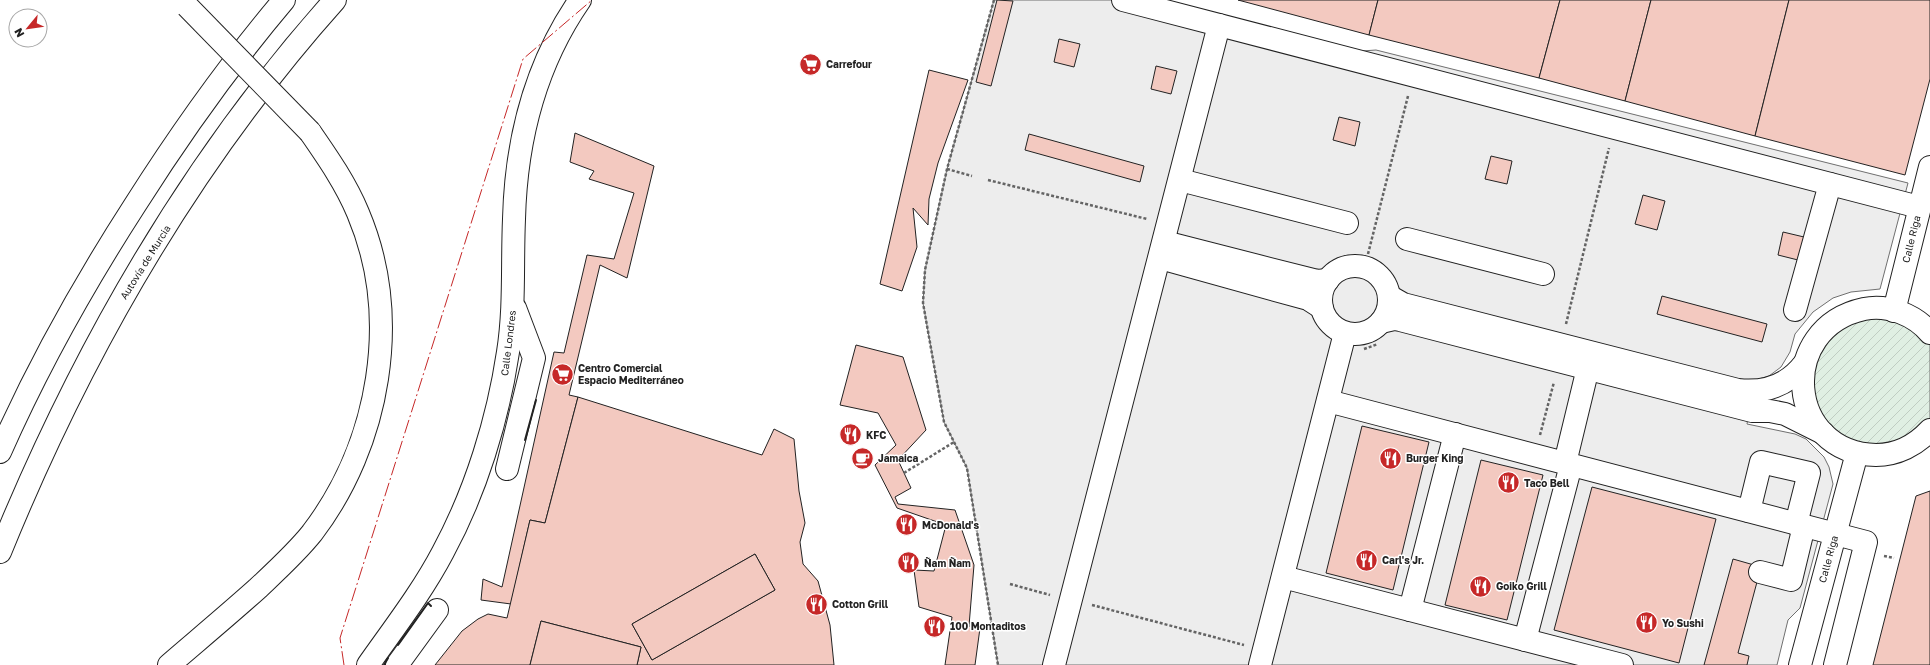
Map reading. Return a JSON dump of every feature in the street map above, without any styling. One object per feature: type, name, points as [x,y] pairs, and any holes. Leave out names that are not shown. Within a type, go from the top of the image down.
[{"type":"main road","points":[[0,452],[52,346],[82,290],[113,240],[198,110],[228,69],[284,0]]},
{"type":"main road","name":"Autovía de Murcia","points":[[0,552],[36,466],[59,416],[116,309],[138,272],[229,132],[291,51],[335,0]]},
{"type":"main road","name":"Calle Londres","points":[[368,665],[422,589],[444,552],[487,444],[501,394],[509,349],[513,303],[515,184],[522,137],[533,95],[547,58],[566,21],[580,0]]},
{"type":"main road","points":[[1123,0],[1919,207]]},
{"type":"main road","points":[[168,665],[269,578],[311,533],[330,506],[346,477],[369,420],[376,390],[380,334],[380,307],[369,244],[358,213],[344,184],[310,132],[185,3]]},
{"type":"main road","points":[[1054,665],[1219,25]]},
{"type":"main road","name":"Calle Riga","points":[[1894,311],[1930,167]]},
{"type":"main road","points":[[1180,180],[1347,223]]},
{"type":"main road","points":[[1795,310],[1830,184]]},
{"type":"main road","points":[[1407,239],[1543,274]]},
{"type":"main road","points":[[1162,250],[1317,281],[1328,280]]},
{"type":"main road","points":[[1162,250],[1308,299],[1322,308],[1331,324],[1346,332],[1381,332],[1394,319],[1400,320],[1752,411],[1777,412],[1823,433],[1834,442],[1857,453],[1881,455],[1893,453],[1915,443],[1930,430]]},
{"type":"main road","points":[[1322,308],[1322,295],[1328,280],[1337,271],[1345,268],[1363,267],[1372,271],[1386,286],[1388,306],[1381,332]]},
{"type":"main road","points":[[1388,296],[1403,304],[1738,390],[1758,390],[1778,386],[1788,380],[1804,364]]},
{"type":"main road","points":[[507,469],[534,358],[513,303]]},
{"type":"main road","points":[[1823,433],[1808,410],[1802,382],[1804,364],[1813,342],[1821,332],[1842,316],[1868,308],[1894,311],[1917,321],[1930,333]]},
{"type":"main road","points":[[1255,656],[1283,577],[1346,332]]},
{"type":"main road","points":[[1525,640],[1568,464],[1588,368]]},
{"type":"main road","points":[[1328,401],[1866,542],[1835,665]]},
{"type":"main road","points":[[1410,610],[1455,434]]},
{"type":"main road","name":"Calle Riga","points":[[1800,665],[1857,453]]},
{"type":"main road","points":[[1749,511],[1761,462],[1809,473],[1791,580],[1760,572]]},
{"type":"main road","points":[[1283,577],[1622,665]]},
{"type":"main road","points":[[397,665],[437,610]]},
{"type":"path","points":[[994,0],[947,169],[925,270],[923,302],[944,422],[968,468],[998,665]]},
{"type":"path","points":[[1368,254],[1414,76]]},
{"type":"path","points":[[1566,325],[1614,128]]},
{"type":"path","points":[[947,169],[972,176]]},
{"type":"path","points":[[988,180],[1152,221]]},
{"type":"path","points":[[1359,350],[1371,347],[1381,332]]},
{"type":"path","points":[[1535,455],[1554,381]]},
{"type":"path","points":[[904,473],[954,442]]},
{"type":"path","points":[[1010,584],[1071,600],[1255,656]]},
{"type":"green space","points":[[1854,311],[1927,329],[1930,333],[1930,430],[1893,453],[1823,433],[1804,364]]},
{"type":"shaded area","points":[[994,0],[1153,0],[1348,52],[1376,50],[1908,183],[1880,289],[1851,292],[1833,298],[1813,312],[1795,334],[1790,352],[1781,367],[1769,376],[1755,380],[1747,424],[1795,434],[1806,439],[1824,457],[1829,467],[1833,484],[1800,608],[1788,620],[1777,665],[998,665],[967,468],[944,422],[923,303],[925,270],[947,169]]},
{"type":"building","points":[[997,0],[1013,1],[991,86],[976,82]]},
{"type":"building","points":[[1238,0],[1378,0],[1369,35]]},
{"type":"building","points":[[1378,0],[1560,0],[1539,78],[1369,35]]},
{"type":"building","points":[[1560,0],[1651,0],[1625,101],[1539,78]]},
{"type":"building","points":[[1651,0],[1789,0],[1755,136],[1625,101]]},
{"type":"building","points":[[1789,0],[1930,0],[1930,79],[1905,175],[1755,136]]},
{"type":"building","points":[[1059,39],[1080,44],[1074,67],[1054,62]]},
{"type":"building","points":[[1156,66],[1177,71],[1171,94],[1151,89]]},
{"type":"building","points":[[929,70],[968,80],[938,163],[929,199],[928,225],[913,208],[917,247],[902,291],[880,284]]},
{"type":"building","points":[[1339,117],[1360,122],[1355,146],[1333,140]]},
{"type":"building","name":"Centro Comercial Espacio Mediterráneo","points":[[575,133],[654,166],[627,278],[600,265],[569,395],[578,397],[545,523],[530,520],[511,604],[481,600],[483,579],[502,587],[554,352],[564,353],[587,255],[614,259],[634,193],[589,179],[594,171],[570,162]]},
{"type":"building","points":[[1029,134],[1144,166],[1140,182],[1025,150]]},
{"type":"building","points":[[1491,156],[1512,161],[1507,184],[1485,179]]},
{"type":"building","points":[[1643,195],[1665,201],[1657,230],[1635,224]]},
{"type":"building","points":[[1783,232],[1804,237],[1798,260],[1778,255]]},
{"type":"building","points":[[1662,296],[1767,324],[1762,342],[1657,314]]},
{"type":"building","points":[[856,345],[903,357],[926,430],[898,460],[911,488],[895,497],[898,504],[955,510],[974,565],[969,626],[980,628],[975,665],[945,665],[952,617],[919,607],[914,570],[934,571],[946,525],[897,508],[875,465],[896,445],[878,413],[840,405]]},
{"type":"building","points":[[578,397],[762,455],[774,429],[794,439],[799,491],[805,523],[800,542],[803,564],[818,581],[830,625],[834,665],[637,665],[641,647],[541,621],[530,665],[435,665],[462,631],[478,619],[488,614],[507,618],[530,520],[545,523]],"holes":[[[755,554],[775,590],[652,660],[632,624]]]},
{"type":"building","points":[[1362,426],[1429,442],[1393,590],[1326,573]]},
{"type":"building","points":[[1481,460],[1543,475],[1507,620],[1445,605]]},
{"type":"building","points":[[1592,487],[1716,519],[1679,663],[1554,630]]},
{"type":"building","points":[[1930,491],[1930,665],[1873,665],[1916,496]]},
{"type":"building","points":[[755,554],[775,590],[652,660],[632,624]]},
{"type":"building","points":[[1733,559],[1761,567],[1738,653],[1749,656],[1747,665],[1704,665]]},
{"type":"building","points":[[541,621],[641,647],[637,665],[530,665]]},
{"type":"wall","points":[[525,440],[536,400]]},
{"type":"wall","points":[[398,645],[428,603],[431,606]]},
{"type":"wall","points":[[384,665],[388,658]]},
{"type":"power","points":[[344,665],[340,638],[523,59],[592,0]]},
{"type":"place","name":"Carrefour","points":[[811,64]]},
{"type":"place","name":"Centro Comercial Espacio Mediterráneo","points":[[562,374]]},
{"type":"place","name":"KFC","points":[[850,435]]},
{"type":"place","name":"Jamaica","points":[[862,458]]},
{"type":"place","name":"Burger King","points":[[1391,458]]},
{"type":"place","name":"Taco Bell","points":[[1508,483]]},
{"type":"place","name":"McDonald's","points":[[907,525]]},
{"type":"place","name":"Carl's Jr.","points":[[1367,560]]},
{"type":"place","name":"Ñam Ñam","points":[[908,563]]},
{"type":"place","name":"Goiko Grill","points":[[1481,586]]},
{"type":"place","name":"Cotton Grill","points":[[817,604]]},
{"type":"place","name":"Yo Sushi","points":[[1646,623]]},
{"type":"place","name":"100 Montaditos","points":[[935,626]]}]
